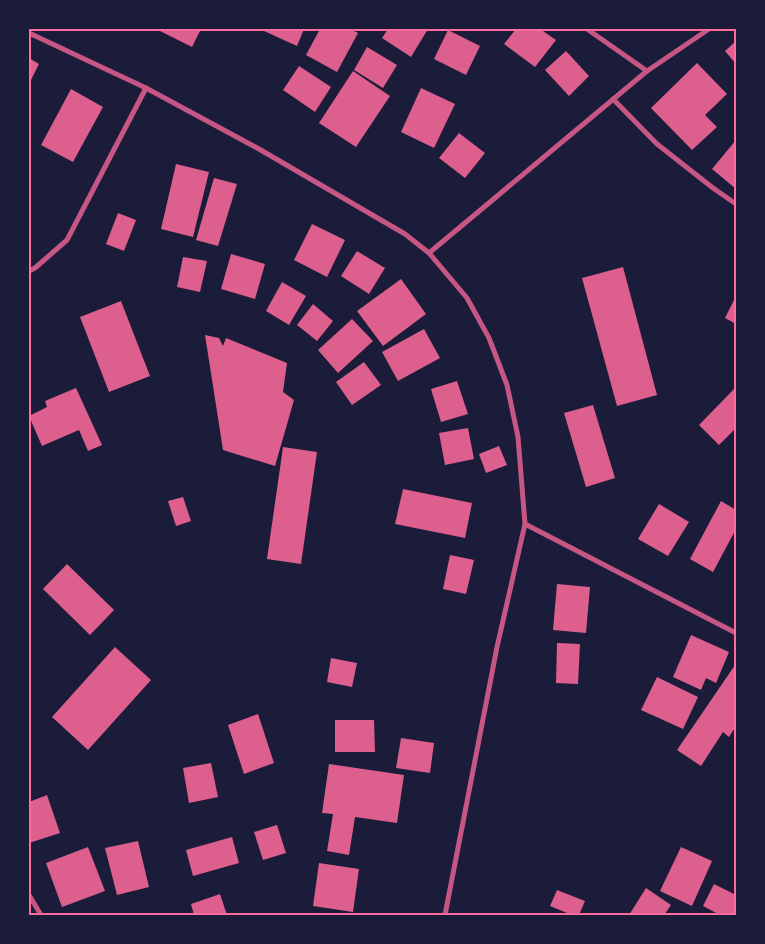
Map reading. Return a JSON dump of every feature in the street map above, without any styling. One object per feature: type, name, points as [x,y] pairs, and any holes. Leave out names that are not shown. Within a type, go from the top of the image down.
[{"type":"street","points":[[587,29],[647,71]]},
{"type":"street","points":[[429,253],[647,71],[709,29]]},
{"type":"street","points":[[29,33],[146,88],[259,149],[405,234],[429,253],[468,298],[489,338],[507,385],[518,436],[525,524],[497,647],[445,915]]},
{"type":"street","points":[[29,271],[67,240],[146,88]]},
{"type":"street","points":[[613,99],[657,144],[736,204]]},
{"type":"street","points":[[525,524],[736,634]]},
{"type":"street","points":[[29,895],[42,915]]},
{"type":"building","points":[[159,29],[201,29],[192,47]]},
{"type":"building","points":[[265,29],[304,29],[297,46],[264,31]]},
{"type":"building","points":[[320,29],[350,29],[358,33],[337,72],[306,55]]},
{"type":"building","points":[[388,29],[428,29],[411,57],[382,38]]},
{"type":"building","points":[[516,29],[540,29],[556,40],[535,67],[504,44]]},
{"type":"building","points":[[448,30],[480,46],[466,75],[434,59]]},
{"type":"building","points":[[736,41],[736,64],[725,51]]},
{"type":"building","points":[[367,47],[397,65],[383,88],[354,70]]},
{"type":"building","points":[[566,51],[589,76],[569,96],[545,70]]},
{"type":"building","points":[[29,58],[39,64],[29,84]]},
{"type":"building","points":[[697,63],[727,94],[705,115],[717,127],[692,150],[651,108]]},
{"type":"building","points":[[299,66],[331,87],[315,112],[283,90]]},
{"type":"building","points":[[353,71],[390,96],[356,147],[319,123]]},
{"type":"building","points":[[421,88],[455,104],[434,148],[401,132]]},
{"type":"building","points":[[71,89],[103,107],[73,162],[41,145]]},
{"type":"building","points":[[459,133],[485,153],[465,178],[439,158]]},
{"type":"building","points":[[736,140],[736,189],[712,169]]},
{"type":"building","points":[[176,164],[209,172],[193,237],[161,229]]},
{"type":"building","points":[[214,178],[237,184],[218,246],[196,240]]},
{"type":"building","points":[[118,213],[136,220],[124,251],[106,244]]},
{"type":"building","points":[[312,224],[345,240],[327,277],[294,260]]},
{"type":"building","points":[[357,251],[385,268],[369,294],[341,276]]},
{"type":"building","points":[[231,254],[265,264],[255,299],[221,289]]},
{"type":"building","points":[[183,257],[207,261],[200,292],[177,287]]},
{"type":"building","points":[[623,267],[657,395],[617,406],[582,278]]},
{"type":"building","points":[[401,279],[426,314],[383,346],[357,311]]},
{"type":"building","points":[[282,282],[306,296],[289,325],[266,311]]},
{"type":"building","points":[[736,296],[736,324],[725,318]]},
{"type":"building","points":[[121,301],[150,376],[109,392],[80,317]]},
{"type":"building","points":[[313,304],[333,321],[317,341],[297,325]]},
{"type":"building","points":[[352,319],[373,341],[338,373],[318,350]]},
{"type":"building","points":[[424,329],[440,358],[398,381],[382,352]]},
{"type":"building","points":[[205,335],[219,338],[223,346],[226,338],[287,363],[283,392],[294,400],[275,466],[223,450]]},
{"type":"building","points":[[364,362],[381,385],[352,405],[336,382]]},
{"type":"building","points":[[457,381],[468,414],[441,422],[431,389]]},
{"type":"building","points":[[736,387],[736,428],[719,445],[699,425]]},
{"type":"building","points":[[76,388],[102,445],[88,451],[79,430],[42,446],[29,416],[47,407],[45,401]]},
{"type":"building","points":[[593,405],[615,478],[586,487],[564,413]]},
{"type":"building","points":[[468,428],[474,459],[445,465],[439,433]]},
{"type":"building","points":[[499,446],[507,465],[486,473],[479,454]]},
{"type":"building","points":[[283,447],[317,452],[301,564],[267,559]]},
{"type":"building","points":[[403,489],[472,503],[465,538],[395,524]]},
{"type":"building","points":[[183,497],[191,521],[176,526],[168,501]]},
{"type":"building","points":[[721,501],[736,510],[736,529],[713,572],[690,559]]},
{"type":"building","points":[[659,504],[689,522],[668,556],[638,539]]},
{"type":"building","points":[[450,555],[474,560],[466,594],[443,589]]},
{"type":"building","points":[[67,564],[114,610],[90,635],[43,589]]},
{"type":"building","points":[[557,584],[590,587],[586,633],[553,630]]},
{"type":"building","points":[[691,635],[729,652],[716,683],[706,678],[701,690],[673,677]]},
{"type":"building","points":[[557,643],[580,644],[578,684],[556,683]]},
{"type":"building","points":[[115,647],[151,680],[88,750],[52,717]]},
{"type":"building","points":[[331,658],[357,663],[352,687],[327,682]]},
{"type":"building","points":[[735,665],[736,726],[729,737],[723,732],[701,766],[677,750]]},
{"type":"building","points":[[657,677],[698,697],[683,729],[641,710]]},
{"type":"building","points":[[258,714],[274,763],[244,774],[228,725]]},
{"type":"building","points":[[335,720],[374,720],[375,752],[335,752]]},
{"type":"building","points":[[401,738],[434,743],[430,773],[396,768]]},
{"type":"building","points":[[211,763],[218,797],[189,803],[183,768]]},
{"type":"building","points":[[329,764],[404,775],[397,823],[355,817],[349,855],[327,851],[333,814],[322,813]]},
{"type":"building","points":[[47,795],[60,833],[29,843],[29,802]]},
{"type":"building","points":[[277,825],[286,853],[263,860],[254,832]]},
{"type":"building","points":[[232,837],[239,863],[193,876],[186,850]]},
{"type":"building","points":[[138,841],[149,887],[117,895],[105,848]]},
{"type":"building","points":[[88,847],[105,891],[62,907],[46,863]]},
{"type":"building","points":[[681,847],[712,861],[692,906],[660,891]]},
{"type":"building","points":[[319,863],[359,869],[353,912],[313,906]]},
{"type":"building","points":[[714,884],[736,895],[736,911],[734,915],[720,915],[703,906]]},
{"type":"building","points":[[646,888],[671,905],[664,915],[629,915]]},
{"type":"building","points":[[557,890],[585,901],[579,915],[572,915],[550,906]]},
{"type":"building","points":[[220,894],[227,915],[194,915],[191,904]]}]
